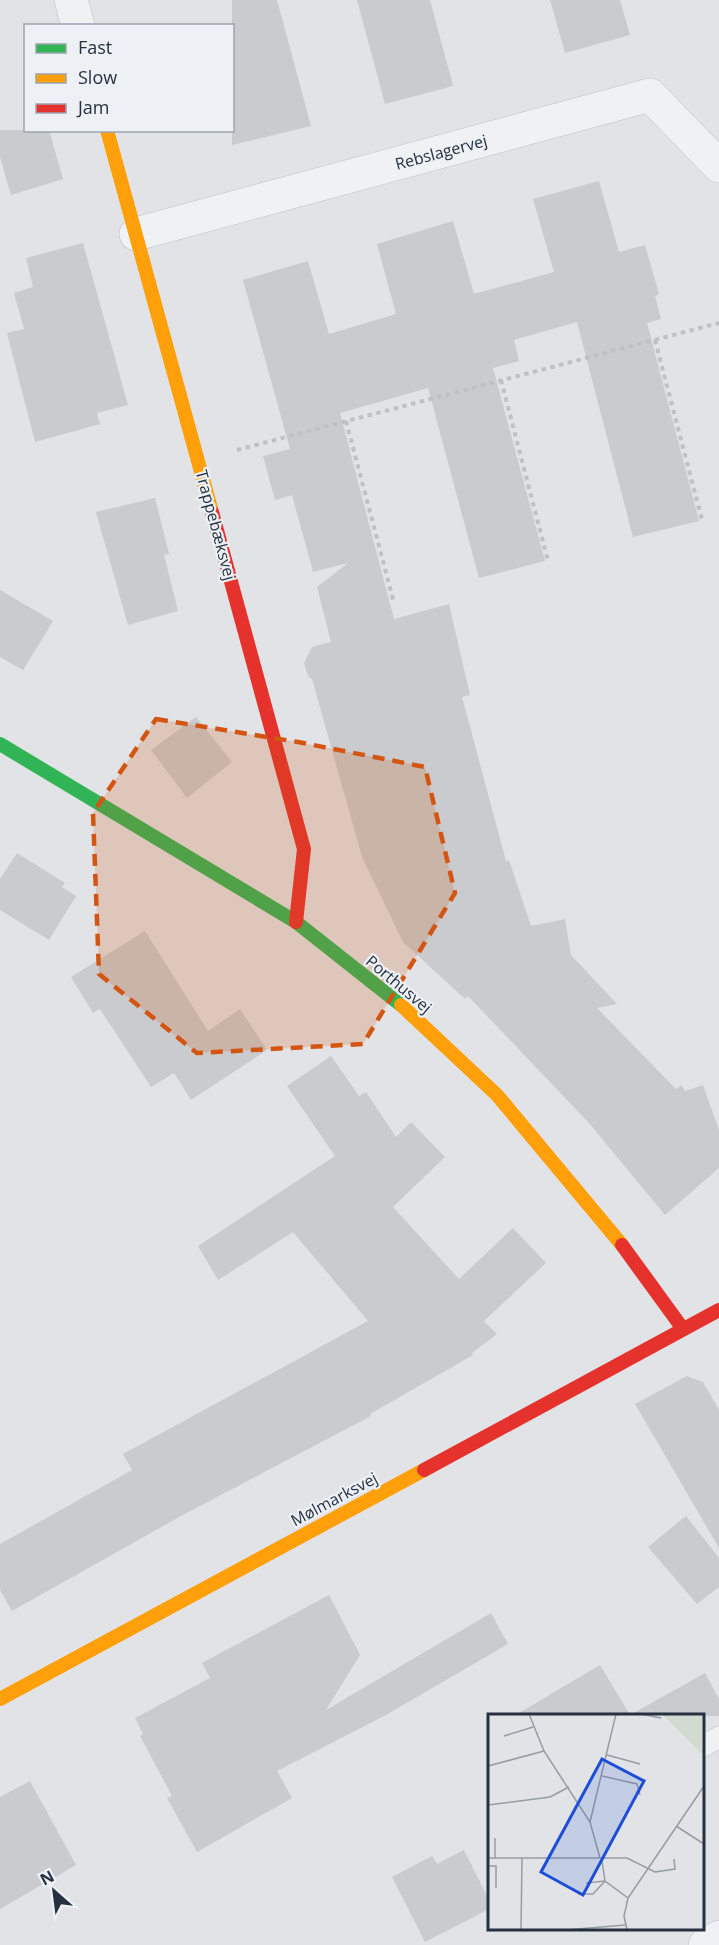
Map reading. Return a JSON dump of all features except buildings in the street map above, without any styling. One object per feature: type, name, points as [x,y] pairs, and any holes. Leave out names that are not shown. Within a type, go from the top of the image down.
[{"type":"street","points":[[71,0],[77,24]]},
{"type":"street","name":"Rebslagervej","points":[[136,234],[650,95],[719,166]]},
{"type":"street","name":"Trappebæksvej","points":[[108,132],[304,849],[296,922]]},
{"type":"street","name":"Porthusvej","points":[[0,744],[296,922],[402,1006],[497,1095],[611,1228],[683,1329]]},
{"type":"street","points":[[683,1329],[719,1310]]},
{"type":"street","name":"Mølmarksvej","points":[[0,1699],[683,1329]]},
{"type":"street","points":[[705,1945],[719,1937]]},
{"type":"lane","points":[[704,1746],[719,1737]]},
{"type":"path","points":[[198,460],[719,323]]},
{"type":"path","points":[[655,340],[702,520]]},
{"type":"path","points":[[501,380],[548,561]]},
{"type":"path","points":[[346,421],[394,603]]},
{"type":"highlighted area","points":[[156,719],[298,742],[425,767],[455,893],[363,1044],[197,1053],[99,974],[93,813]]},
{"type":"traffic: fast","points":[[0,744],[296,922],[401,1005]]},
{"type":"traffic: slow","points":[[108,132],[212,512]]},
{"type":"traffic: slow","points":[[401,1005],[497,1095],[622,1245]]},
{"type":"traffic: slow","points":[[0,1699],[424,1470]]},
{"type":"traffic: jam","points":[[212,512],[304,849],[296,922]]},
{"type":"traffic: jam","points":[[622,1245],[683,1329]]},
{"type":"traffic: jam","points":[[424,1470],[719,1310]]}]
